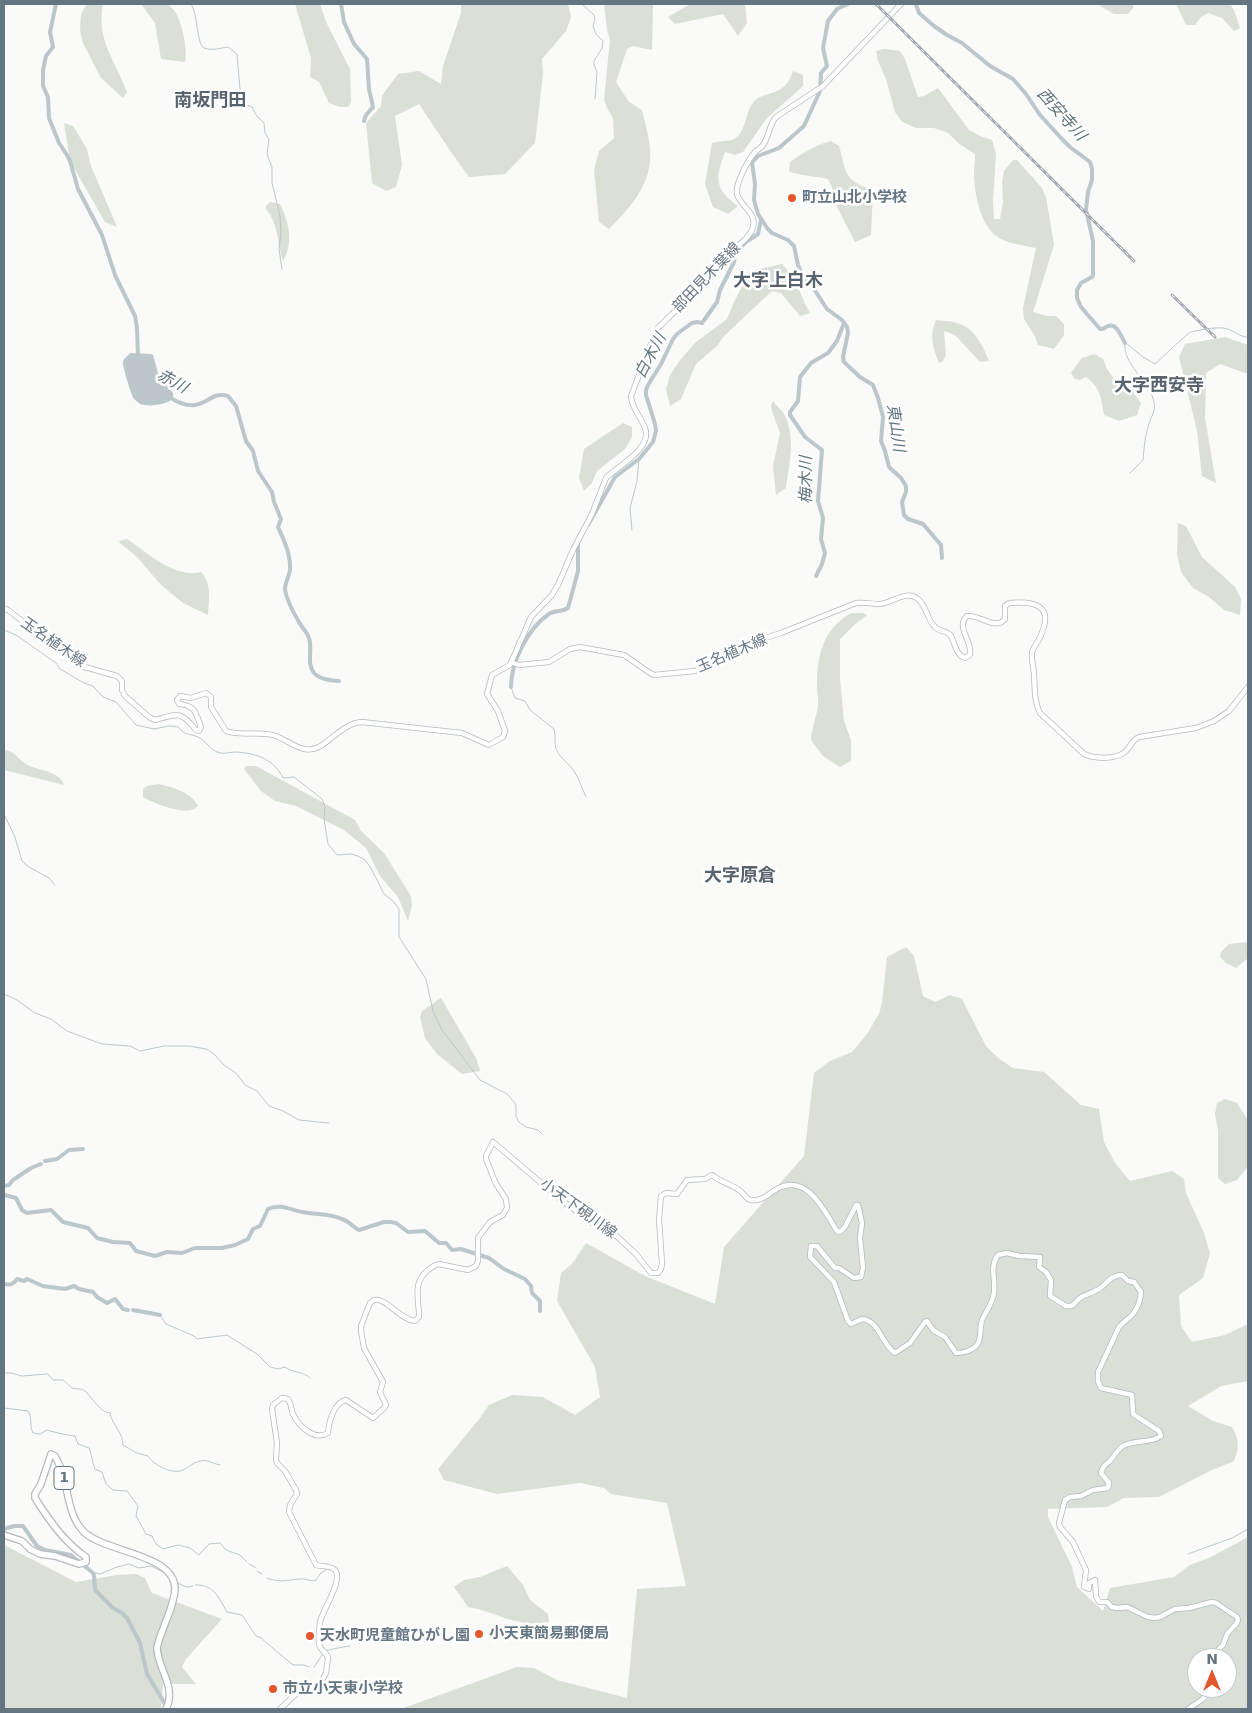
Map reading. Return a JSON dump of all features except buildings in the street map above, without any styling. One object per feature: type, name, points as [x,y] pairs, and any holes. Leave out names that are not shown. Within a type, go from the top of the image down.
[{"type":"main road","name":"部田見木葉線","points":[[514,663],[531,617],[552,595],[558,585],[573,550],[592,514],[606,478],[610,473],[631,460],[645,439],[646,431],[633,405],[631,396],[648,347],[654,336],[658,329],[750,234],[753,227],[753,215],[737,192],[738,183],[754,154],[765,142],[776,117],[820,88],[901,4]]},
{"type":"main road","name":"玉名植木線","points":[[4,609],[44,634],[53,644],[81,666],[117,676],[122,681],[124,693],[153,719],[157,720],[167,716],[182,716],[196,730],[200,730],[201,727],[193,708],[188,704],[178,704],[177,700],[180,696],[191,698],[206,693],[211,697],[211,707],[226,730],[239,734],[274,735],[300,748],[317,748],[351,725],[362,722],[462,733],[485,744],[494,743],[503,737],[505,731],[498,711],[488,697],[486,690],[492,675],[514,663],[548,662],[570,649],[580,647],[624,655],[654,674],[694,672],[720,660],[743,646],[856,603],[885,604],[895,599],[910,596],[914,596],[919,600],[934,626],[950,635],[958,653],[966,658],[970,655],[971,648],[962,624],[967,616],[974,616],[994,624],[1001,623],[1005,619],[1005,606],[1009,602],[1028,603],[1041,609],[1046,616],[1045,623],[1032,654],[1037,708],[1040,714],[1080,750],[1090,756],[1113,757],[1124,752],[1132,741],[1139,737],[1196,728],[1229,712],[1248,687]]},
{"type":"main road","name":"小天下硯川線","points":[[280,1709],[299,1691],[314,1687],[323,1679],[328,1655],[320,1649],[319,1645],[320,1620],[336,1585],[337,1573],[331,1567],[316,1564],[289,1512],[296,1490],[285,1471],[277,1463],[277,1443],[272,1405],[282,1398],[288,1399],[295,1418],[311,1434],[323,1436],[328,1433],[335,1408],[343,1400],[346,1400],[373,1418],[386,1405],[380,1392],[383,1382],[364,1348],[361,1326],[370,1304],[374,1300],[381,1300],[403,1317],[415,1321],[419,1317],[418,1286],[422,1276],[435,1265],[439,1264],[468,1270],[473,1269],[478,1261],[478,1238],[493,1219],[503,1215],[507,1208],[506,1199],[496,1184],[486,1159],[487,1152],[493,1142],[560,1199],[592,1223],[610,1230],[636,1254],[647,1270],[654,1273],[658,1273],[662,1264],[659,1219],[661,1196],[666,1193],[677,1194],[690,1179],[705,1179],[712,1175],[741,1191],[746,1198],[752,1200],[759,1200],[786,1185],[803,1187],[822,1206],[837,1231],[840,1232],[845,1228],[856,1205],[858,1205],[862,1223],[860,1238],[863,1268],[861,1277],[854,1278],[839,1268],[835,1268],[817,1246],[811,1246],[810,1257],[834,1282],[848,1322],[854,1324],[862,1319],[871,1322],[895,1353],[910,1343],[927,1321],[933,1330],[945,1337],[956,1353],[973,1349],[981,1337],[982,1321],[993,1296],[993,1263],[998,1255],[1007,1253],[1019,1256],[1040,1257],[1039,1267],[1046,1272],[1051,1280],[1050,1296],[1069,1307],[1080,1296],[1099,1289],[1110,1278],[1122,1275],[1128,1281],[1137,1284],[1141,1294],[1136,1309],[1122,1323],[1111,1343],[1099,1369],[1098,1381],[1101,1388],[1132,1395],[1133,1414],[1159,1431],[1161,1436],[1153,1440],[1123,1446],[1102,1469],[1101,1473],[1109,1483],[1108,1488],[1093,1490],[1081,1496],[1067,1498],[1059,1523],[1060,1527],[1073,1542],[1086,1570],[1084,1587],[1089,1589],[1089,1582],[1095,1580],[1096,1596],[1099,1602],[1107,1602],[1112,1607],[1126,1607],[1155,1618],[1175,1609],[1189,1608],[1212,1602],[1216,1603],[1237,1617],[1236,1624],[1227,1634],[1220,1648]]},
{"type":"main road","name":"1","points":[[4,1535],[22,1541],[30,1549],[40,1554],[55,1556],[82,1564],[86,1562],[86,1557],[77,1551],[52,1525],[35,1498],[51,1454],[55,1456],[62,1472],[72,1512],[82,1531],[100,1543],[154,1562],[168,1572],[174,1580],[173,1600],[158,1640],[157,1648],[170,1691],[167,1707]]},
{"type":"main road","points":[[1188,1709],[1204,1698]]},
{"type":"shaded area","points":[[87,4],[103,4],[102,28],[104,39],[127,92],[123,98],[101,78],[83,43],[80,30],[81,14]]},
{"type":"shaded area","points":[[141,4],[168,4],[175,12],[184,37],[185,62],[161,59],[155,23]]},
{"type":"shaded area","points":[[295,4],[320,4],[326,22],[350,69],[351,102],[348,107],[340,107],[329,103],[319,82],[310,77],[311,58]]},
{"type":"shaded area","points":[[461,4],[568,4],[571,17],[566,31],[542,59],[543,74],[535,143],[505,174],[469,177],[419,104],[395,116],[402,165],[396,187],[386,191],[372,183],[366,123],[381,106],[382,96],[398,74],[419,71],[441,84],[443,66],[461,13]]},
{"type":"shaded area","points":[[604,4],[653,4],[652,50],[633,46],[627,49],[616,82],[629,102],[642,110],[650,149],[648,173],[639,194],[609,229],[599,222],[594,170],[599,151],[614,138],[613,118],[604,99],[610,40]]},
{"type":"shaded area","points":[[690,4],[745,4],[747,23],[738,36],[723,14],[675,24],[668,17]]},
{"type":"shaded area","points":[[1097,4],[1133,4],[1133,8],[1128,14],[1114,14]]},
{"type":"shaded area","points":[[1176,4],[1230,4],[1240,28],[1234,31],[1222,18],[1208,13],[1201,17],[1195,25],[1186,25]]},
{"type":"shaded area","points":[[884,49],[900,51],[905,59],[918,97],[924,96],[938,88],[969,130],[992,140],[996,154],[993,200],[994,219],[1000,219],[1003,202],[1002,181],[1004,171],[1013,160],[1017,160],[1042,188],[1046,197],[1054,245],[1033,312],[1047,316],[1056,316],[1064,324],[1064,335],[1054,349],[1038,345],[1035,336],[1024,319],[1023,308],[1036,248],[1015,244],[999,238],[985,223],[975,189],[975,154],[958,143],[948,133],[934,128],[916,128],[902,122],[895,112],[886,79],[878,61],[876,51]]},
{"type":"shaded area","points":[[793,71],[803,75],[803,86],[767,118],[743,152],[735,155],[725,152],[719,169],[719,182],[724,194],[738,206],[728,214],[713,207],[705,184],[712,143],[729,140],[738,136],[744,127],[754,102],[760,97],[782,88],[789,80]]},
{"type":"shaded area","points":[[64,123],[73,126],[87,149],[91,166],[117,227],[105,222],[70,161]]},
{"type":"shaded area","points":[[831,141],[839,146],[845,170],[851,179],[873,190],[871,235],[855,242],[835,203],[834,192],[828,179],[789,171],[790,162],[804,152]]},
{"type":"shaded area","points":[[270,202],[280,204],[288,225],[289,240],[283,261],[276,227],[266,209]]},
{"type":"shaded area","points":[[782,264],[794,277],[810,313],[800,316],[781,293],[772,291],[724,336],[717,346],[696,364],[681,399],[670,406],[666,389],[670,375],[696,342],[727,319],[750,271]]},
{"type":"shaded area","points":[[936,320],[963,325],[981,343],[989,361],[980,362],[955,335],[944,331],[946,355],[943,361],[939,363],[933,342]]},
{"type":"shaded area","points":[[1225,337],[1248,345],[1248,374],[1220,364],[1206,373],[1205,418],[1216,483],[1202,476],[1197,431],[1179,357],[1185,344]]},
{"type":"shaded area","points":[[130,353],[153,355],[159,376],[173,393],[170,401],[147,405],[140,404],[134,399],[123,364]]},
{"type":"shaded area","points":[[1094,354],[1103,359],[1115,380],[1128,386],[1141,403],[1137,415],[1119,421],[1104,415],[1100,394],[1095,385],[1086,377],[1080,380],[1075,379],[1071,373],[1082,358]]},
{"type":"shaded area","points":[[773,401],[785,416],[791,443],[786,488],[776,495],[773,466],[780,433],[772,411],[771,405]]},
{"type":"shaded area","points":[[623,423],[632,427],[632,437],[625,449],[597,471],[592,483],[584,491],[579,478],[584,449]]},
{"type":"shaded area","points":[[1178,523],[1186,526],[1202,557],[1235,587],[1241,599],[1240,615],[1224,610],[1209,597],[1193,588],[1181,572],[1177,554]]},
{"type":"shaded area","points":[[127,539],[172,568],[181,572],[201,572],[208,587],[208,615],[183,603],[161,585],[137,557],[119,541]]},
{"type":"shaded area","points":[[851,613],[867,615],[840,639],[840,679],[844,721],[851,740],[851,761],[840,767],[823,756],[811,740],[818,706],[817,676],[820,654],[827,636],[833,627]]},
{"type":"shaded area","points":[[4,750],[13,753],[28,765],[52,773],[64,785],[4,770]]},
{"type":"shaded area","points":[[246,766],[256,766],[355,820],[361,831],[384,853],[411,896],[412,906],[408,921],[398,897],[380,876],[366,848],[344,830],[296,806],[275,801],[261,791],[244,769]]},
{"type":"shaded area","points":[[158,784],[186,794],[198,806],[186,811],[173,809],[143,797],[143,789],[147,786]]},
{"type":"shaded area","points":[[1248,942],[1248,958],[1236,968],[1226,963],[1220,957],[1221,952],[1229,944]]},
{"type":"shaded area","points":[[906,947],[914,956],[923,996],[935,1002],[950,995],[962,999],[986,1046],[998,1058],[1013,1068],[1044,1072],[1081,1105],[1099,1109],[1104,1142],[1115,1163],[1130,1181],[1172,1171],[1184,1179],[1186,1193],[1204,1233],[1210,1253],[1203,1278],[1179,1295],[1181,1326],[1192,1342],[1225,1335],[1248,1324],[1248,1381],[1221,1386],[1188,1406],[1213,1421],[1232,1427],[1238,1444],[1234,1461],[1159,1497],[1124,1498],[1107,1507],[1048,1509],[1048,1517],[1072,1567],[1077,1587],[1103,1611],[1110,1588],[1174,1577],[1190,1565],[1211,1557],[1248,1537],[1248,1709],[401,1709],[517,1667],[534,1668],[557,1680],[627,1698],[637,1589],[686,1586],[667,1503],[611,1494],[604,1488],[580,1483],[497,1494],[444,1480],[438,1469],[489,1405],[512,1395],[543,1397],[575,1415],[600,1397],[595,1367],[557,1301],[561,1273],[572,1264],[586,1243],[645,1276],[715,1304],[724,1247],[804,1156],[814,1073],[830,1061],[852,1052],[867,1034],[879,1014],[887,957]]},
{"type":"shaded area","points":[[441,998],[476,1058],[480,1071],[462,1074],[437,1054],[425,1038],[420,1017],[422,1011]]},
{"type":"shaded area","points":[[1225,1099],[1237,1103],[1248,1120],[1248,1154],[1247,1168],[1237,1180],[1225,1184],[1218,1178],[1218,1131],[1215,1114],[1217,1103]]},
{"type":"shaded area","points":[[4,1545],[76,1582],[117,1575],[136,1574],[145,1578],[152,1593],[222,1619],[186,1659],[182,1667],[196,1684],[163,1684],[161,1709],[4,1709]]},
{"type":"shaded area","points":[[507,1566],[523,1585],[530,1600],[548,1614],[549,1622],[525,1623],[468,1607],[454,1587],[464,1580],[480,1577]]},
{"type":"waterway","name":"赤川","points":[[56,4],[50,32],[53,47],[46,56],[43,70],[43,86],[48,97],[49,118],[59,143],[70,161],[78,189],[102,235],[115,275],[135,316],[138,357]]},
{"type":"waterway","points":[[191,4],[202,46],[210,49],[228,47],[237,54],[240,89],[244,96],[242,103],[252,107],[256,115],[264,123],[265,133],[269,139],[267,154],[272,167],[272,183],[280,216],[281,233],[279,249],[282,269]]},
{"type":"waterway","points":[[341,4],[344,22],[354,44],[367,59],[369,89],[373,107],[366,115],[364,121]]},
{"type":"waterway","points":[[582,4],[594,15],[593,26],[596,34],[603,41],[602,48],[594,61],[597,72],[595,99]]},
{"type":"waterway","name":"東山川","points":[[848,4],[837,9],[828,21],[823,48],[827,66],[821,73],[820,91],[804,126],[779,148],[758,156],[752,162],[755,184],[754,200],[758,214],[767,228],[772,233],[788,240],[794,246],[798,265],[805,280],[812,286],[827,309],[842,320],[847,327],[848,333],[843,357],[844,362],[860,377],[873,385],[883,417],[881,441],[889,467],[901,478],[906,486],[902,502],[904,515],[908,519],[923,524],[941,545],[942,558]]},
{"type":"waterway","name":"西安寺川","points":[[916,4],[919,13],[934,26],[962,43],[990,66],[1013,79],[1040,115],[1061,138],[1090,162],[1092,180],[1088,192],[1086,210],[1093,241],[1093,275],[1081,283],[1077,290],[1077,298],[1081,307],[1100,329],[1114,326],[1125,343]]},
{"type":"waterway","name":"白木川","points":[[588,525],[615,477],[639,459],[653,442],[656,431],[646,390],[673,339],[692,323],[702,323],[717,302],[720,290],[734,262],[735,253],[758,234],[761,220]]},
{"type":"waterway","name":"梅木川","points":[[816,576],[825,553],[821,539],[823,518],[818,501],[822,450],[805,437],[790,415],[790,412],[798,401],[800,377],[811,363],[828,353],[837,341],[844,323]]},
{"type":"waterway","points":[[1126,343],[1155,364],[1191,332],[1223,328],[1248,337]]},
{"type":"waterway","points":[[1125,343],[1125,351],[1128,358],[1147,387],[1154,402],[1154,411],[1144,446],[1143,460],[1130,473]]},
{"type":"waterway","name":"赤川","points":[[169,397],[181,403],[198,405],[221,395],[228,396],[236,406],[246,441],[253,451],[258,471],[272,492],[281,519],[278,527],[287,548],[290,564],[285,590],[292,610],[309,638],[310,665],[314,673],[319,677],[339,681]]},
{"type":"waterway","points":[[632,530],[630,508],[637,481],[639,459]]},
{"type":"waterway","name":"白木川","points":[[511,687],[517,657],[534,628],[549,614],[568,608],[578,571],[578,542]]},
{"type":"waterway","points":[[4,630],[16,635],[56,663],[60,669],[93,686],[103,697],[116,702],[136,725],[154,729],[169,726],[178,727],[185,733],[198,737],[213,750],[220,753],[235,752],[264,758],[275,766],[283,778],[294,777],[322,799],[325,807],[324,819],[328,844],[337,855],[351,854],[365,860],[384,894],[399,909],[399,937],[426,979],[433,1011],[442,1030],[480,1080],[507,1094],[515,1103],[516,1117],[519,1122],[526,1127],[538,1130],[543,1135]]},
{"type":"waterway","points":[[511,687],[515,698],[525,701],[530,710],[554,729],[556,749],[574,771],[586,797]]},
{"type":"waterway","points":[[4,814],[15,837],[22,861],[49,878],[55,885]]},
{"type":"waterway","points":[[4,994],[17,1000],[35,1013],[51,1019],[67,1031],[102,1044],[130,1046],[140,1051],[164,1046],[189,1046],[206,1049],[237,1074],[245,1085],[257,1091],[269,1106],[299,1120],[329,1123]]},
{"type":"waterway","points":[[45,1161],[57,1159],[69,1150],[83,1149]]},
{"type":"waterway","points":[[13,1180],[41,1164]]},
{"type":"waterway","points":[[4,1186],[9,1185],[12,1181]]},
{"type":"waterway","points":[[4,1195],[16,1198],[22,1210],[27,1213],[51,1210],[63,1222],[88,1228],[97,1238],[113,1242],[130,1243],[136,1251],[155,1256],[167,1252],[182,1253],[195,1248],[222,1248],[235,1245],[248,1239],[253,1229],[260,1226],[268,1209],[273,1207],[337,1217],[347,1221],[359,1230],[384,1222],[396,1223],[408,1232],[425,1231],[439,1243],[446,1243],[452,1250],[461,1249],[489,1258],[504,1269],[525,1279],[531,1286],[532,1293],[540,1301],[540,1311]]},
{"type":"waterway","points":[[4,1284],[11,1284],[17,1279],[24,1281],[27,1279],[43,1286],[65,1289],[74,1286],[93,1292],[107,1303],[115,1299],[123,1309],[128,1310]]},
{"type":"waterway","points":[[133,1310],[160,1315]]},
{"type":"waterway","points":[[160,1315],[166,1324],[197,1339],[227,1335],[257,1354],[270,1367],[278,1369],[285,1367],[310,1378]]},
{"type":"waterway","points":[[4,1373],[22,1376],[48,1374],[53,1380],[63,1380],[72,1388],[83,1390],[100,1408],[110,1413],[123,1440],[123,1445],[137,1453],[148,1456],[154,1463],[164,1468],[179,1471],[196,1462],[203,1461],[220,1465]]},
{"type":"waterway","points":[[4,1408],[28,1411],[33,1433],[40,1434],[47,1430],[75,1436],[78,1444],[89,1448],[95,1469],[102,1472],[106,1484],[113,1490],[127,1491],[138,1506],[136,1516],[146,1534],[152,1536],[156,1544],[163,1549],[178,1545],[190,1548],[199,1555],[209,1544],[220,1543],[226,1550],[240,1555],[247,1562]]},
{"type":"waterway","points":[[4,1529],[23,1526],[37,1546],[45,1550],[71,1555],[92,1572],[95,1590],[113,1608],[127,1618],[140,1643],[147,1674],[167,1707]]},
{"type":"waterway","points":[[1188,1554],[1232,1538],[1248,1529]]},
{"type":"waterway","points":[[92,1572],[100,1574],[129,1564],[139,1568],[151,1566],[165,1573]]},
{"type":"waterway","points":[[249,1564],[256,1568]]},
{"type":"waterway","points":[[267,1578],[280,1581],[316,1580],[321,1573],[328,1569]]},
{"type":"waterway","points":[[257,1571],[262,1574]]},
{"type":"waterway","points":[[175,1582],[187,1587],[193,1586]]},
{"type":"waterway","points":[[195,1585],[202,1585],[211,1589],[227,1612],[242,1615],[256,1636],[261,1638],[293,1665],[309,1667]]},
{"type":"waterway","points":[[325,1651],[350,1646]]},
{"type":"waterway","points":[[314,1667],[323,1654]]},
{"type":"railway","points":[[876,4],[1134,261]]},
{"type":"railway","points":[[1172,295],[1215,337]]},
{"type":"place","name":"町立山北小学校","points":[[792,198]]},
{"type":"place","name":"小天東簡易郵便局","points":[[479,1634]]},
{"type":"place","name":"天水町児童館ひがし園","points":[[310,1636]]},
{"type":"place","name":"市立小天東小学校","points":[[273,1689]]},
{"type":"district","name":"南坂門田","points":[[210,101]]},
{"type":"district","name":"大字上白木","points":[[778,281]]},
{"type":"district","name":"大字西安寺","points":[[1159,386]]},
{"type":"district","name":"大字原倉","points":[[740,876]]}]
